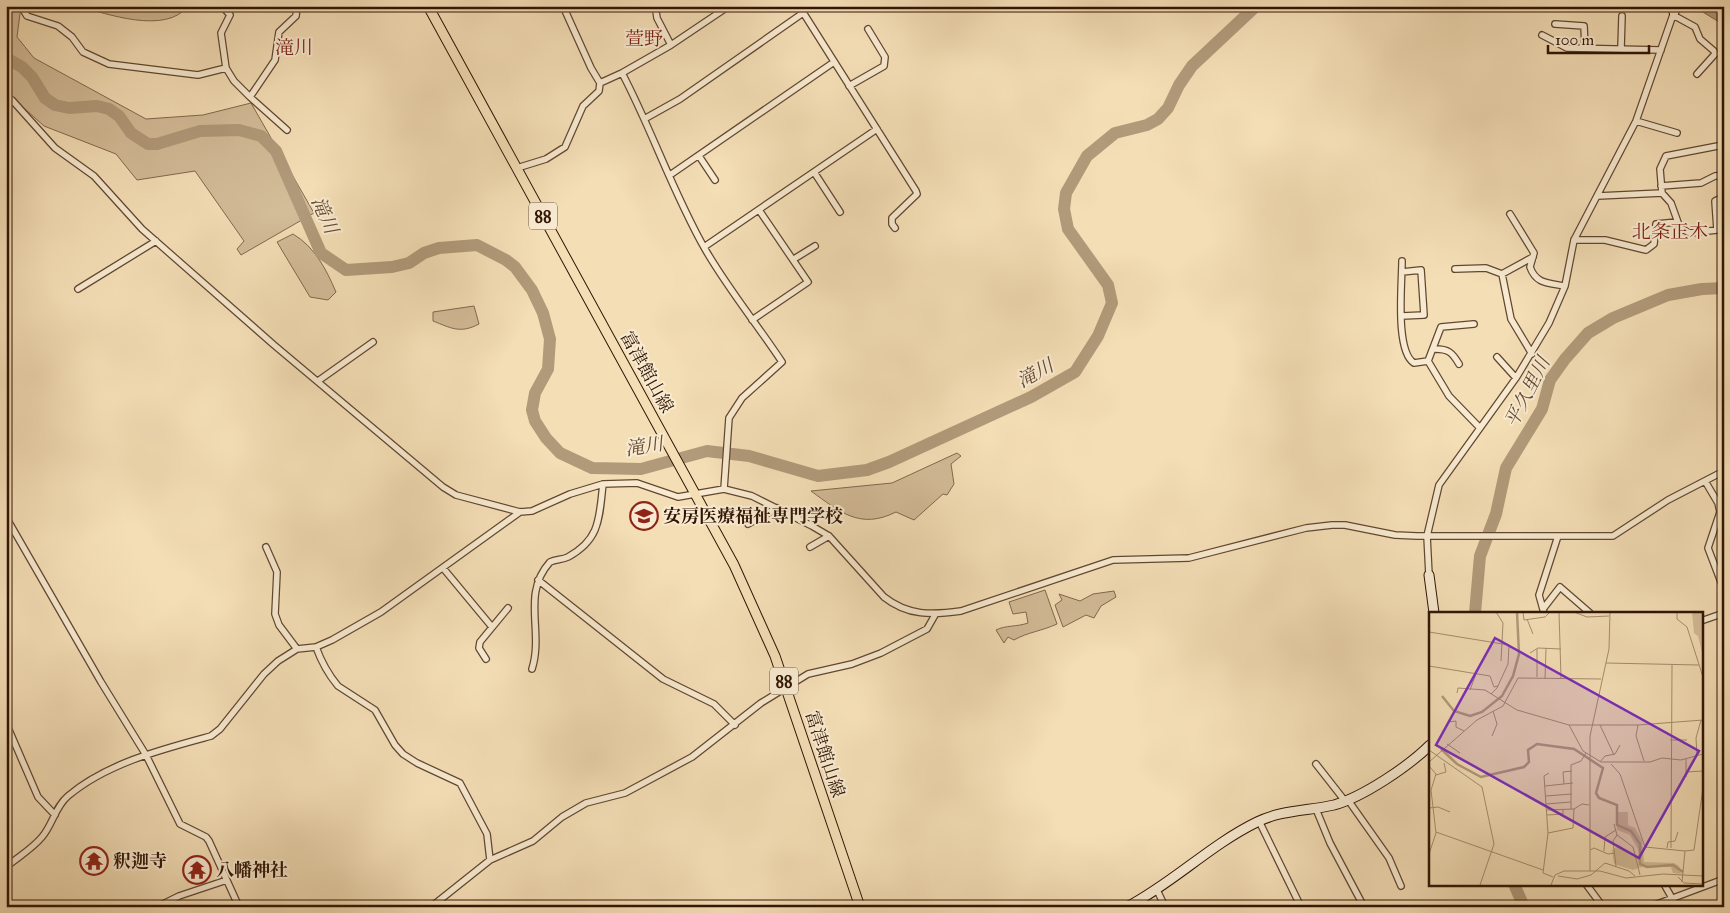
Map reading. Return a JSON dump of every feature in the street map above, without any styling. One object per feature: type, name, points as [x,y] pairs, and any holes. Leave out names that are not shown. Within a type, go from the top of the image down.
[{"type":"main road","name":"富津館山線","points":[[428,6],[681,466],[760,619],[786,687],[860,907]]},
{"type":"street","points":[[21,6],[27,16],[58,26],[72,37],[83,52],[110,64],[198,75],[226,68]]},
{"type":"street","points":[[222,6],[230,15],[221,33],[226,68],[234,81],[287,130]]},
{"type":"street","points":[[250,97],[275,60],[279,32],[296,16],[297,6]]},
{"type":"street","points":[[517,168],[546,159],[565,147],[583,106],[599,91],[600,83],[591,68],[563,6]]},
{"type":"street","points":[[662,6],[656,11],[657,18],[671,45]]},
{"type":"street","points":[[600,83],[622,73],[671,45],[729,6]]},
{"type":"street","points":[[799,6],[917,194],[892,218],[892,224],[895,228]]},
{"type":"street","points":[[1434,612],[1428,575],[1427,536],[1439,485],[1532,354],[1565,286],[1574,240],[1636,121],[1674,11],[1695,27],[1700,39],[1714,51],[1715,54],[1697,74]]},
{"type":"street","points":[[646,118],[680,99],[803,13]]},
{"type":"street","points":[[1621,48],[1622,16]]},
{"type":"street","points":[[1555,24],[1584,26],[1585,47]]},
{"type":"street","points":[[849,86],[884,66],[885,57],[868,29]]},
{"type":"street","points":[[1542,35],[1566,48],[1661,50]]},
{"type":"street","points":[[670,175],[834,62]]},
{"type":"street","points":[[622,73],[646,118],[704,247],[735,298],[782,362],[742,398],[729,418],[724,465],[724,489]]},
{"type":"street","points":[[6,97],[12,100],[56,148],[94,176],[131,219],[318,381],[443,487],[456,495],[520,512],[532,511],[570,494],[603,484],[638,483],[670,495],[696,495],[724,489],[752,496],[828,536],[876,590],[893,604],[912,612],[935,615],[961,611],[1112,560],[1189,558],[1306,528],[1345,525],[1395,535],[1427,536],[1613,536],[1668,500],[1724,471]]},
{"type":"street","points":[[1636,121],[1677,133]]},
{"type":"street","points":[[704,247],[876,128]]},
{"type":"street","points":[[1723,145],[1666,156],[1660,169],[1662,193],[1670,203],[1680,228],[1685,232],[1717,230],[1715,201],[1724,197]]},
{"type":"street","points":[[699,156],[715,180]]},
{"type":"street","points":[[814,172],[840,212]]},
{"type":"street","points":[[1661,186],[1701,183],[1715,176],[1724,175]]},
{"type":"street","points":[[1598,196],[1662,193]]},
{"type":"street","points":[[752,320],[807,285],[807,278],[759,210]]},
{"type":"street","points":[[1510,214],[1534,253],[1530,267],[1536,279],[1541,282],[1565,286]]},
{"type":"street","points":[[1574,240],[1605,240],[1646,250],[1654,244],[1656,224],[1677,222]]},
{"type":"street","points":[[78,289],[156,241]]},
{"type":"street","points":[[794,259],[815,246]]},
{"type":"street","points":[[1502,274],[1533,257]]},
{"type":"street","points":[[1402,261],[1403,343],[1407,358],[1414,364],[1428,361]]},
{"type":"street","points":[[1454,269],[1486,268],[1493,269],[1502,274],[1511,319],[1532,354]]},
{"type":"street","points":[[1402,272],[1421,270],[1424,315],[1402,316]]},
{"type":"street","points":[[1428,361],[1442,327],[1474,324]]},
{"type":"street","points":[[318,381],[373,342]]},
{"type":"street","points":[[1434,349],[1446,349],[1453,354],[1458,364]]},
{"type":"street","points":[[1497,357],[1516,378]]},
{"type":"street","points":[[1428,361],[1450,396],[1480,428]]},
{"type":"street","points":[[1705,481],[1718,503],[1720,512],[1708,548],[1724,590]]},
{"type":"street","points":[[532,669],[537,650],[534,590],[550,562],[568,558],[593,537],[599,517],[603,484]]},
{"type":"street","points":[[748,524],[777,508]]},
{"type":"street","points":[[6,867],[42,837],[59,805],[83,786],[111,770],[146,755],[211,736],[220,729],[264,674],[278,661],[297,649],[316,647],[381,612],[443,568],[490,531],[520,512]]},
{"type":"street","points":[[6,517],[101,682],[146,755],[180,824],[206,837],[238,907]]},
{"type":"street","points":[[810,547],[828,536]]},
{"type":"street","points":[[1544,611],[1539,595],[1558,536]]},
{"type":"street","points":[[266,547],[277,572],[275,614],[279,625],[297,649]]},
{"type":"street","points":[[443,568],[492,627]]},
{"type":"street","points":[[538,580],[662,679],[714,704],[735,725]]},
{"type":"street","points":[[1544,611],[1560,587],[1589,612]]},
{"type":"street","points":[[486,659],[479,648],[480,642],[508,608]]},
{"type":"street","points":[[1702,621],[1724,613]]},
{"type":"street","points":[[431,907],[490,860],[533,841],[562,817],[586,802],[626,793],[692,757],[761,703],[808,674],[852,664],[881,653],[927,629],[935,615]]},
{"type":"street","points":[[316,647],[321,661],[333,680],[338,686],[375,710],[395,745],[403,754],[417,763],[460,783],[487,834],[490,860]]},
{"type":"street","points":[[7,725],[38,797],[55,815]]},
{"type":"street","points":[[1127,907],[1157,890],[1225,840],[1259,821],[1282,813],[1316,809],[1346,801],[1391,774],[1429,746]]},
{"type":"street","points":[[1316,764],[1389,858],[1401,886]]},
{"type":"street","points":[[1316,809],[1330,843],[1364,907]]},
{"type":"street","points":[[1259,821],[1301,907]]},
{"type":"street","points":[[157,907],[179,896],[227,880]]},
{"type":"street","points":[[1649,907],[1724,880]]},
{"type":"street","points":[[1587,886],[1603,907]]},
{"type":"street","points":[[1665,886],[1677,907]]},
{"type":"street","points":[[1157,890],[1165,907]]},
{"type":"street","points":[[6,898],[12,907]]},
{"type":"shaded area","points":[[6,6],[21,6],[17,37],[34,58],[146,119],[203,115],[251,103],[314,213],[241,255],[237,249],[244,241],[195,171],[137,180],[116,154],[44,126],[6,92]]},
{"type":"shaded area","points":[[78,6],[188,6],[178,15],[151,21],[120,17]]},
{"type":"shaded area","points":[[1693,6],[1722,6],[1724,25]]},
{"type":"shaded area","points":[[293,234],[314,252],[328,275],[336,292],[328,300],[310,297],[277,242]]},
{"type":"shaded area","points":[[474,306],[479,324],[472,327],[456,329],[433,321],[433,312]]},
{"type":"shaded area","points":[[957,453],[961,456],[951,464],[954,484],[947,495],[943,494],[914,520],[896,512],[883,517],[861,519],[841,512],[811,491],[892,483]]},
{"type":"shaded area","points":[[1045,590],[1057,624],[1014,640],[1008,637],[1004,643],[996,630],[1028,623],[1026,612],[1013,614],[1009,602]]},
{"type":"shaded area","points":[[1114,591],[1116,597],[1101,606],[1094,618],[1086,615],[1063,627],[1055,605],[1062,600],[1059,594],[1080,601],[1093,594]]},
{"type":"waterway","name":"滝川","points":[[6,58],[22,67],[32,77],[45,98],[55,105],[69,108],[97,106],[109,109],[119,116],[131,133],[148,144],[157,144],[200,131],[239,130],[261,136],[276,151],[321,253],[346,270],[392,267],[409,263],[424,253],[439,248],[477,245],[506,260],[515,267],[532,290],[543,313],[550,339],[548,369],[535,393],[532,410],[535,421],[546,438],[560,453],[592,468],[641,469],[707,451],[749,456],[818,476],[867,470],[889,462],[1031,397],[1075,372],[1098,336],[1112,303],[1108,285],[1068,229],[1064,209],[1066,193],[1087,156],[1115,133],[1147,125],[1158,119],[1168,108],[1179,85],[1192,66],[1256,6]]},
{"type":"waterway","name":"平久里川","points":[[1475,612],[1480,556],[1496,514],[1506,468],[1542,409],[1550,380],[1565,359],[1588,333],[1613,318],[1668,295],[1702,289],[1724,288]]},
{"type":"waterway","name":"平久里川","points":[[1515,886],[1524,907]]},
{"type":"place","name":"安房医療福祉専門学校","points":[[644,516]]},
{"type":"place","name":"釈迦寺","points":[[94,861]]},
{"type":"place","name":"八幡神社","points":[[197,870]]},
{"type":"district","name":"萱野","points":[[644,38]]},
{"type":"district","name":"滝川","points":[[294,47]]},
{"type":"district","name":"北条正木","points":[[1670,231]]}]
